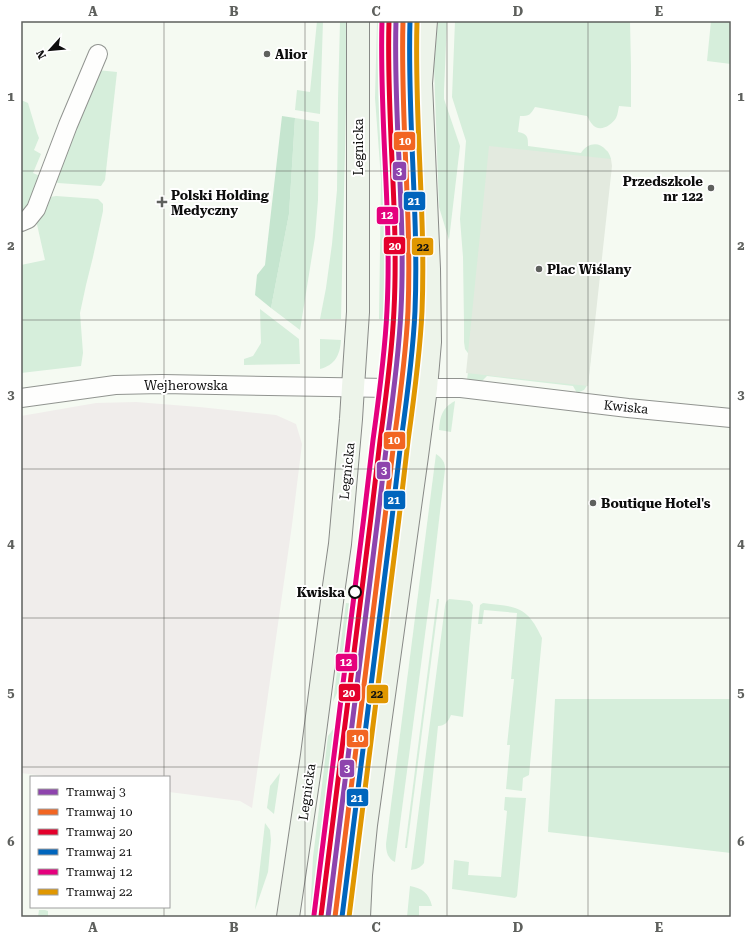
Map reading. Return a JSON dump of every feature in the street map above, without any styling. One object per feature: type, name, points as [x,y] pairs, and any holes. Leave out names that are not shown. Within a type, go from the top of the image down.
[{"type":"main road","name":"Legnicka","points":[[288,917],[312,755],[340,544],[350,432],[358,312],[358,21]]},
{"type":"main road","points":[[359,917],[366,825],[426,388],[430,342],[429,269],[421,83],[426,21]]},
{"type":"street","points":[[21,222],[28,219],[36,209],[68,125],[98,54]]},
{"type":"street","name":"Wejherowska","points":[[21,398],[115,385],[162,384],[426,388]]},
{"type":"street","name":"Kwiska","points":[[426,388],[461,388],[628,408],[731,418]]},
{"type":"shaded area","name":"Plac Wiślany","points":[[489,146],[611,159],[612,166],[588,386],[466,373]]},
{"type":"shaded area","points":[[136,402],[276,415],[296,424],[302,444],[252,808],[240,801],[170,792],[170,776],[44,776],[21,773],[21,416],[96,403]]},
{"type":"green space","points":[[317,21],[323,21],[320,114],[295,110],[297,90],[310,92]]},
{"type":"green space","points":[[340,21],[348,21],[341,319],[320,319],[332,244],[337,190]]},
{"type":"green space","points":[[377,21],[384,21],[384,82],[389,254],[387,319],[379,319],[381,179],[375,98]]},
{"type":"green space","points":[[401,21],[407,21],[407,123],[417,293],[417,319],[405,319],[406,245],[400,58]]},
{"type":"green space","points":[[438,21],[447,21],[444,99],[460,146],[449,240],[439,207],[434,66]]},
{"type":"green space","points":[[455,21],[630,21],[631,107],[619,106],[617,116],[614,121],[608,126],[601,128],[595,127],[587,116],[535,107],[532,112],[526,116],[520,116],[518,132],[527,136],[528,146],[581,153],[586,147],[597,144],[607,151],[611,159],[588,384],[584,390],[577,393],[573,386],[487,376],[481,382],[467,380],[470,356],[465,349],[464,342],[463,257],[460,219],[466,141],[452,97]]},
{"type":"green space","points":[[711,21],[731,21],[731,64],[707,61]]},
{"type":"green space","points":[[97,70],[117,72],[105,180],[101,186],[58,183],[53,180]]},
{"type":"green space","points":[[21,100],[28,103],[39,138],[34,150],[41,154],[33,173],[42,177],[28,211],[21,215]]},
{"type":"green space","points":[[282,116],[295,118],[289,214],[271,308],[255,295],[257,275],[265,265]]},
{"type":"green space","points":[[295,118],[319,122],[318,200],[315,237],[300,330],[271,308],[289,214]]},
{"type":"green space","points":[[56,196],[98,199],[103,204],[103,211],[80,313],[83,353],[81,366],[21,373],[21,265],[45,260],[36,220],[50,197]]},
{"type":"green space","points":[[260,309],[299,339],[300,364],[244,365],[244,359],[253,356],[261,343]]},
{"type":"green space","points":[[320,339],[341,340],[336,359],[329,365],[320,369]]},
{"type":"green space","points":[[404,339],[417,339],[417,348],[416,357],[412,363],[403,367]]},
{"type":"green space","points":[[455,401],[451,432],[439,430],[442,413]]},
{"type":"green space","points":[[436,454],[443,460],[445,469],[431,589],[395,862],[388,855],[386,844]]},
{"type":"green space","points":[[437,599],[439,600],[407,848],[405,848]]},
{"type":"green space","points":[[449,599],[470,601],[473,605],[463,717],[451,715],[446,723],[438,726],[424,863],[418,868],[411,870],[445,606]]},
{"type":"green space","points":[[346,603],[353,604],[344,673],[333,702]]},
{"type":"green space","points":[[483,603],[512,607],[525,613],[537,627],[542,638],[529,775],[523,778],[522,791],[506,789],[510,745],[507,745],[514,679],[511,679],[517,613],[484,610],[482,624],[478,624],[480,605]]},
{"type":"green space","points":[[367,649],[374,650],[368,703],[366,703],[364,702],[363,689]]},
{"type":"green space","points":[[555,699],[731,699],[731,853],[548,832]]},
{"type":"green space","points":[[337,724],[313,917],[310,917],[313,857],[328,736]]},
{"type":"green space","points":[[280,773],[274,814],[267,808],[270,786]]},
{"type":"green space","points":[[505,797],[526,798],[517,896],[515,898],[452,889],[454,860],[469,862],[468,875],[501,877],[507,811],[504,810]]},
{"type":"green space","points":[[346,800],[348,800],[346,917],[331,917]]},
{"type":"green space","points":[[265,823],[270,830],[271,840],[268,872],[255,910]]},
{"type":"green space","points":[[410,886],[418,888],[427,894],[432,906],[419,906],[419,917],[407,917]]},
{"type":"green space","points":[[39,910],[48,911],[48,917],[38,917]]},
{"type":"tram line","name":"12","points":[[314,915],[380,392],[386,326],[388,238],[382,93],[382,21]]},
{"type":"tram line","name":"20","points":[[321,916],[387,392],[393,326],[395,238],[389,93],[389,21]]},
{"type":"tram line","name":"3","points":[[328,917],[394,392],[400,326],[402,238],[396,93],[396,21]]},
{"type":"tram line","name":"10","points":[[335,917],[401,392],[407,327],[409,275],[403,94],[403,21]]},
{"type":"tram line","name":"21","points":[[342,917],[408,393],[414,327],[416,275],[410,94],[410,21]]},
{"type":"tram line","name":"22","points":[[349,917],[415,393],[421,327],[423,275],[417,94],[417,22]]},
{"type":"place","name":"Alior","points":[[267,54]]},
{"type":"place","name":"Przedszkole nr 122","points":[[711,188]]},
{"type":"place","name":"Polski Holding Medyczny","points":[[162,202]]},
{"type":"place","name":"Plac Wiślany","points":[[539,269]]},
{"type":"place","name":"Boutique Hotel's","points":[[593,503]]},
{"type":"place","name":"Kwiska","points":[[355,592]]}]
